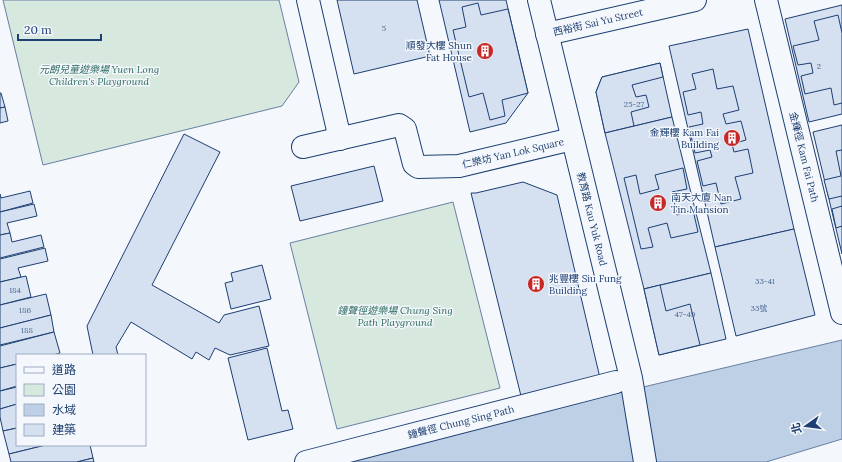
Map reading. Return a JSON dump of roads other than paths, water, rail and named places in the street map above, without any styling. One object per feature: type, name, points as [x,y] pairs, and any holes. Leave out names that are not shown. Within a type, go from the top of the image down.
[{"type":"street","points":[[308,0],[340,139]]},
{"type":"street","name":"教育路 Kau Yuk Road","points":[[539,0],[631,378],[645,462]]},
{"type":"street","name":"西裕街 Sai Yu Street","points":[[547,34],[695,0]]},
{"type":"street","name":"金輝徑 Kam Fai Path","points":[[766,0],[842,313]]},
{"type":"street","name":"仁樂坊 Yan Lok Square","points":[[303,147],[399,125],[405,129],[414,164],[423,167],[459,166],[572,139]]},
{"type":"street","name":"鐘聲徑 Chung Sing Path","points":[[306,462],[616,382]]},
{"type":"water","points":[[842,340],[842,439],[766,462],[326,462]]},
{"type":"place","name":"順發大樓 Shun Fat House","points":[[485,51]]},
{"type":"place","name":"金輝樓 Kam Fai Building","points":[[732,138]]},
{"type":"place","name":"南天大廈 Nan Tin Mansion","points":[[658,203]]},
{"type":"place","name":"兆豐樓 Siu Fung Building","points":[[536,284]]},
{"type":"park label","name":"元朗兒童遊樂場 Yuen Long Children's Playground","points":[[99,74]]},
{"type":"park label","name":"鐘聲徑遊樂場 Chung Sing Path Playground","points":[[395,316]]}]
